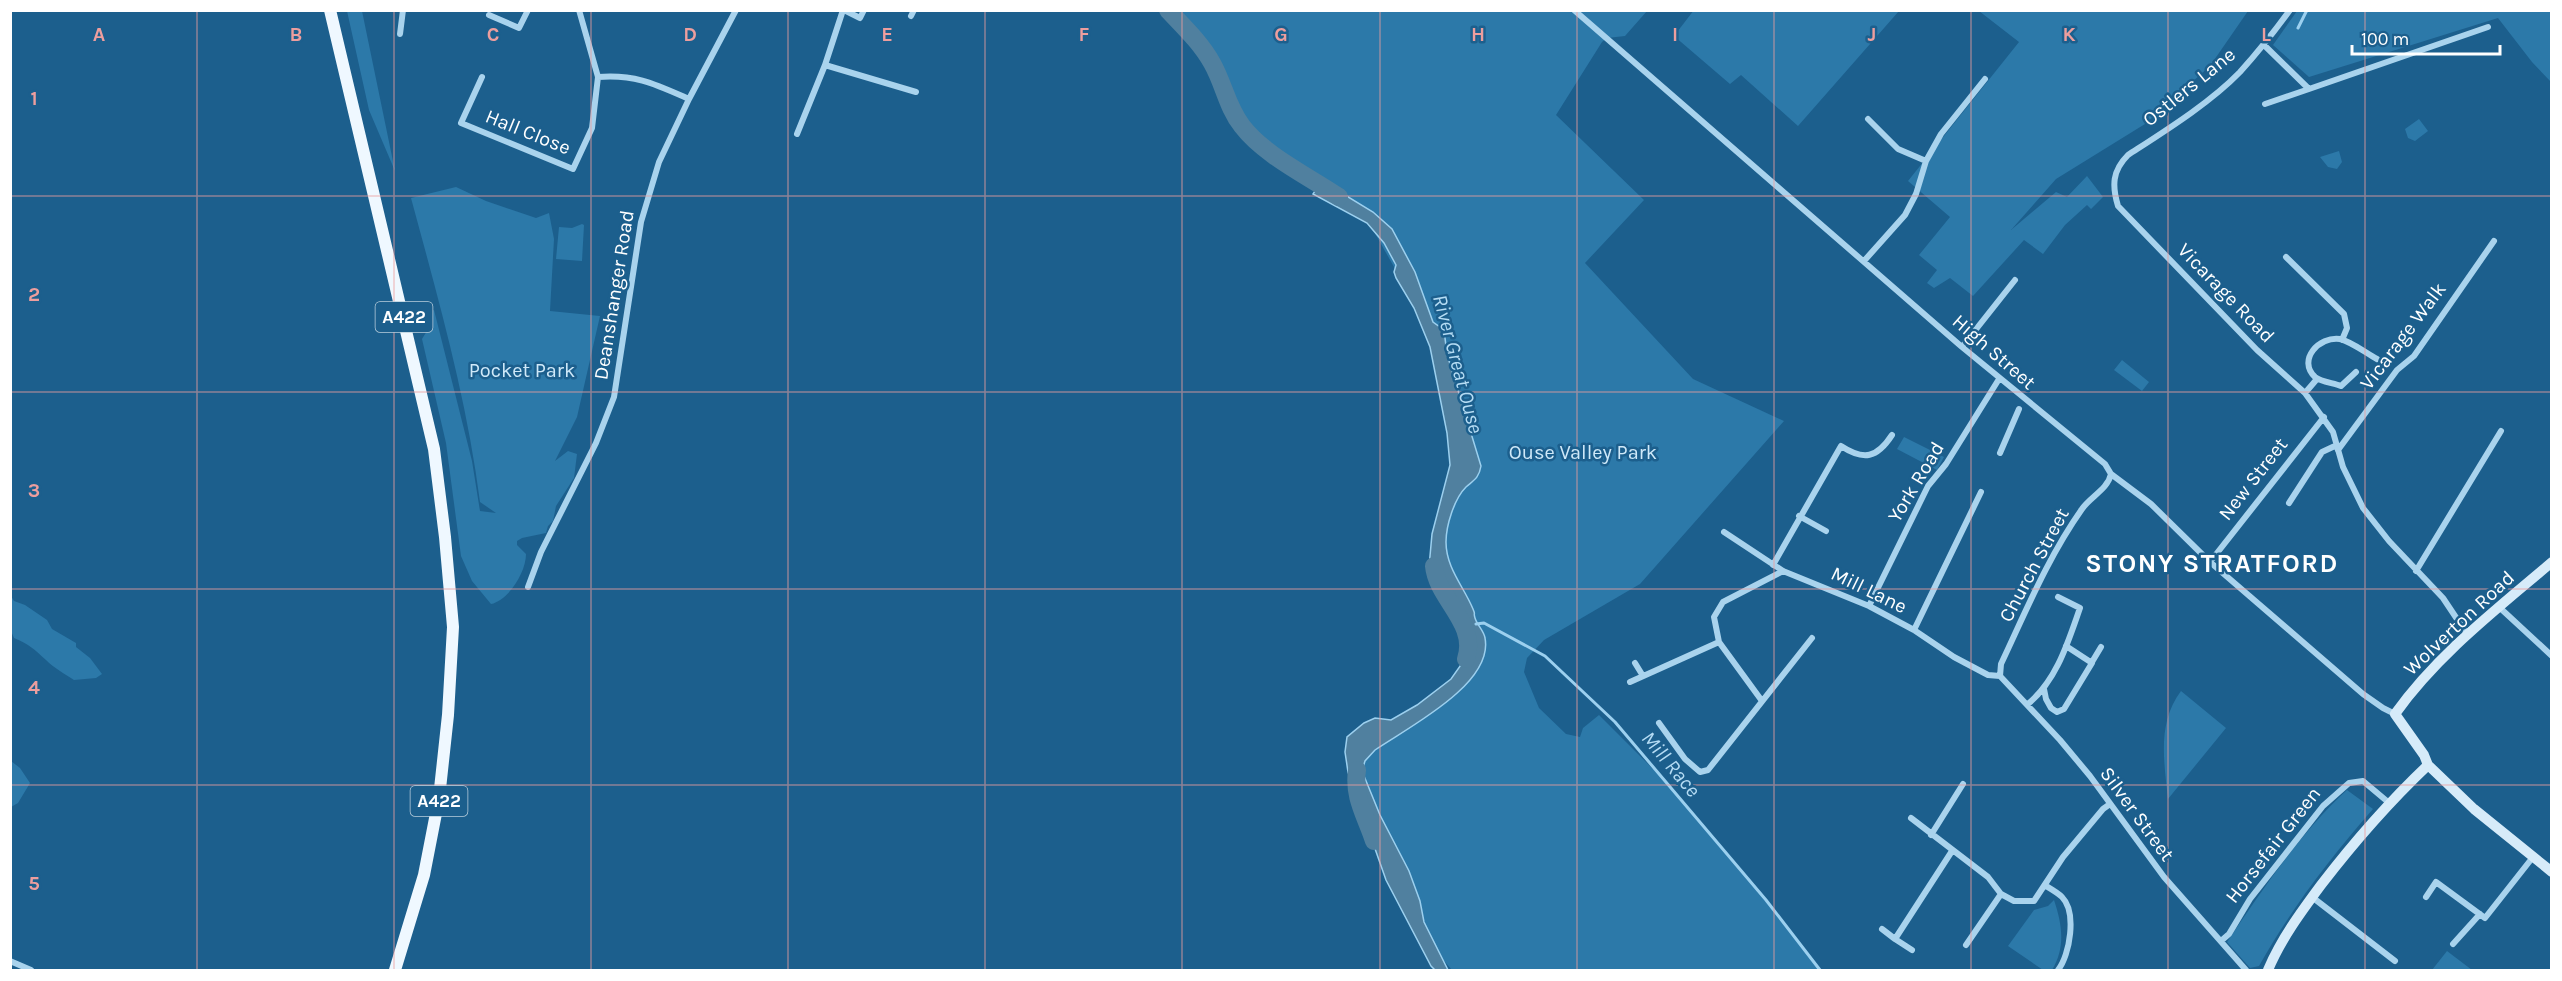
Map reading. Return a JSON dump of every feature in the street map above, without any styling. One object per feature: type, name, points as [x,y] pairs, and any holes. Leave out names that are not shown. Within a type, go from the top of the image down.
[{"type":"main road","name":"A422","points":[[330,10],[434,449],[453,627],[448,715],[439,798],[424,875],[395,970]]},
{"type":"street","points":[[400,34],[403,10]]},
{"type":"street","points":[[489,15],[519,28],[528,10]]},
{"type":"street","points":[[579,10],[598,77],[624,75],[660,86],[688,99]]},
{"type":"street","name":"Deanshanger Road","points":[[528,587],[541,552],[596,442],[614,397],[641,222],[660,162],[688,99],[736,10]]},
{"type":"street","points":[[797,134],[844,10],[860,18],[864,10]]},
{"type":"street","name":"High Street","points":[[1574,10],[1962,347],[2105,464],[2111,474],[2151,504],[2210,562],[2363,694],[2395,714]]},
{"type":"street","name":"Ostlers Lane","points":[[2112,188],[2119,163],[2238,74],[2264,45],[2290,10]]},
{"type":"street","points":[[2265,104],[2488,27]]},
{"type":"street","points":[[2264,45],[2309,89]]},
{"type":"street","points":[[825,65],[916,92]]},
{"type":"street","name":"Hall Close","points":[[482,77],[461,123],[573,169],[592,128],[598,77]]},
{"type":"street","points":[[1864,261],[1905,215],[1916,194],[1926,161],[1941,134],[1986,79]]},
{"type":"street","points":[[1868,119],[1898,149],[1926,161]]},
{"type":"street","name":"Vicarage Road","points":[[2112,188],[2118,206],[2257,350],[2305,393],[2333,432],[2343,466],[2363,508],[2389,541],[2443,598],[2467,634]]},
{"type":"street","name":"Vicarage Walk","points":[[2289,503],[2322,452],[2337,448],[2397,370],[2414,356],[2494,241]]},
{"type":"street","points":[[2286,257],[2344,314],[2347,328],[2342,340]]},
{"type":"street","points":[[1962,347],[2015,280]]},
{"type":"street","points":[[2356,372],[2341,386],[2317,379],[2310,370],[2310,355],[2317,344],[2330,339],[2342,340],[2377,359]]},
{"type":"street","name":"York Road","points":[[1869,606],[1928,486],[1946,464],[2000,379]]},
{"type":"street","points":[[2305,393],[2317,379]]},
{"type":"street","points":[[2000,453],[2019,409]]},
{"type":"street","name":"New Street","points":[[2210,562],[2324,417]]},
{"type":"street","points":[[2416,571],[2501,431]]},
{"type":"street","points":[[1773,565],[1841,446],[1852,453],[1863,456],[1874,454],[1892,435]]},
{"type":"street","name":"Church Street","points":[[2001,677],[2001,664],[2040,581],[2082,510],[2106,484],[2111,474]]},
{"type":"street","points":[[1914,630],[1981,492]]},
{"type":"street","points":[[1799,516],[1826,531]]},
{"type":"street","name":"Mill Lane","points":[[1724,532],[1783,571],[1869,606],[1914,630],[1954,657],[1988,675],[2001,677]]},
{"type":"street","name":"Wolverton Road","points":[[2395,714],[2427,675],[2467,634],[2552,562]]},
{"type":"street","points":[[1762,701],[1719,642],[1714,617],[1723,602],[1783,571]]},
{"type":"street","points":[[2028,704],[2044,689],[2066,646],[2080,608],[2058,597]]},
{"type":"street","points":[[2499,607],[2552,656]]},
{"type":"street","points":[[1659,723],[1685,759],[1700,772],[1708,770],[1812,638]]},
{"type":"street","points":[[1630,682],[1719,642]]},
{"type":"street","points":[[2066,646],[2092,662]]},
{"type":"street","points":[[2044,689],[2051,708],[2057,712],[2064,709],[2101,647]]},
{"type":"street","points":[[1635,663],[1643,676]]},
{"type":"street","name":"Silver Street","points":[[2001,677],[2067,749],[2164,877],[2246,970]]},
{"type":"street","points":[[2395,714],[2424,755],[2428,765],[2474,809],[2552,872]]},
{"type":"street","points":[[2268,970],[2289,929],[2312,897],[2388,802],[2428,765]]},
{"type":"street","name":"Horsefair Green","points":[[2221,940],[2229,934],[2250,899],[2323,806],[2349,783],[2363,781],[2388,802]]},
{"type":"street","points":[[1931,835],[1963,784]]},
{"type":"street","points":[[1911,818],[1988,877],[2001,894],[2014,901],[2034,901],[2063,857],[2103,809],[2110,804]]},
{"type":"street","points":[[1895,939],[1952,851]]},
{"type":"street","points":[[2426,897],[2436,882],[2486,918],[2533,857]]},
{"type":"street","points":[[2046,886],[2063,898],[2068,909],[2070,939],[2066,961],[2058,970]]},
{"type":"street","points":[[1966,945],[2001,894]]},
{"type":"street","points":[[2312,897],[2395,961]]},
{"type":"street","points":[[2453,945],[2480,914]]},
{"type":"street","points":[[1882,929],[1912,950]]},
{"type":"street","points":[[10,961],[31,970]]},
{"type":"green space","points":[[1694,10],[1899,11],[1798,126],[1741,75],[1730,84],[1674,36]]},
{"type":"green space","points":[[347,11],[362,11],[395,171],[369,110]]},
{"type":"green space","name":"Ouse Valley Park","points":[[1175,11],[1647,11],[1625,36],[1607,38],[1602,42],[1556,115],[1644,200],[1585,263],[1693,379],[1784,421],[1640,584],[1544,640],[1527,658],[1524,672],[1539,708],[1566,734],[1580,737],[1583,728],[1599,715],[1664,780],[1766,900],[1820,970],[1452,970],[1403,914],[1352,763],[1478,664],[1483,649],[1436,558],[1453,453],[1432,334],[1368,221],[1261,145]]},
{"type":"green space","points":[[1979,11],[2248,11],[2210,66],[2145,124],[2056,179],[2011,230],[2056,192],[2067,197],[2087,176],[2103,197],[2091,209],[2087,205],[2065,225],[2043,254],[2024,240],[1973,296],[1950,278],[1934,288],[1927,283],[1937,270],[1919,255],[1950,217],[1908,181],[2019,42]]},
{"type":"green space","points":[[2297,11],[2551,11],[2551,82],[2532,62],[2498,18],[2309,77],[2273,45]]},
{"type":"green space","points":[[2419,119],[2428,131],[2415,141],[2408,138],[2405,129]]},
{"type":"green space","points":[[2339,151],[2342,162],[2337,169],[2328,167],[2320,157]]},
{"type":"green space","name":"Pocket Park","points":[[456,187],[486,201],[536,218],[549,213],[554,239],[550,311],[600,316],[577,417],[555,461],[568,451],[577,454],[574,478],[556,506],[553,521],[546,533],[517,541],[517,545],[526,554],[520,577],[504,597],[491,604],[472,581],[461,556],[446,443],[422,339],[430,326],[429,312],[434,310],[472,461],[480,511],[496,513],[480,502],[460,387],[411,198]]},
{"type":"green space","points":[[584,225],[582,261],[556,259],[559,227],[572,228]]},
{"type":"green space","points":[[2122,360],[2149,382],[2142,391],[2114,370]]},
{"type":"green space","points":[[1904,437],[1944,457],[1937,470],[1897,449]]},
{"type":"green space","points":[[11,596],[14,601],[25,605],[47,620],[52,629],[76,643],[76,647],[90,658],[102,674],[96,678],[74,680],[52,666],[24,642],[14,638],[11,631]]},
{"type":"green space","points":[[2181,691],[2226,728],[2168,799],[2164,757],[2165,729],[2173,703]]},
{"type":"green space","points":[[11,761],[20,768],[30,783],[18,803],[11,807]]},
{"type":"green space","points":[[2347,790],[2373,809],[2312,885],[2284,924],[2259,966],[2250,968],[2227,942],[2268,882],[2313,824]]},
{"type":"green space","points":[[2054,900],[2061,927],[2061,944],[2052,970],[2043,970],[2008,946],[2034,910],[2048,906]]},
{"type":"green space","points":[[2447,951],[2472,970],[2432,970]]},
{"type":"shaded area","name":"River Great Ouse","points":[[1322,181],[1373,212],[1392,229],[1415,272],[1433,322],[1444,330],[1447,354],[1481,466],[1477,476],[1462,492],[1454,505],[1446,542],[1452,569],[1484,635],[1484,655],[1476,672],[1463,688],[1426,717],[1375,750],[1365,761],[1362,771],[1380,815],[1409,871],[1420,901],[1424,922],[1448,970],[1435,970],[1431,966],[1386,880],[1348,772],[1345,752],[1347,737],[1364,723],[1375,718],[1391,720],[1417,705],[1451,679],[1463,662],[1467,647],[1467,633],[1463,615],[1451,594],[1439,586],[1429,567],[1432,534],[1450,465],[1447,433],[1430,347],[1414,308],[1396,278],[1394,272],[1396,265],[1384,243],[1367,223],[1313,194]]},
{"type":"waterway","name":"River Great Ouse","points":[[1168,10],[1208,56],[1237,119],[1251,137],[1274,156],[1339,197]]},
{"type":"waterway","points":[[2298,28],[2307,10]]},
{"type":"waterway","name":"River Great Ouse","points":[[1434,566],[1442,589],[1462,622],[1468,646],[1466,659]]},
{"type":"waterway","name":"Mill Race","points":[[1476,624],[1484,623],[1545,656],[1615,722],[1766,900],[1820,970]]},
{"type":"waterway","name":"River Great Ouse","points":[[1357,770],[1356,780],[1361,807],[1374,841]]},
{"type":"district","name":"STONY STRATFORD","points":[[2212,563]]}]
